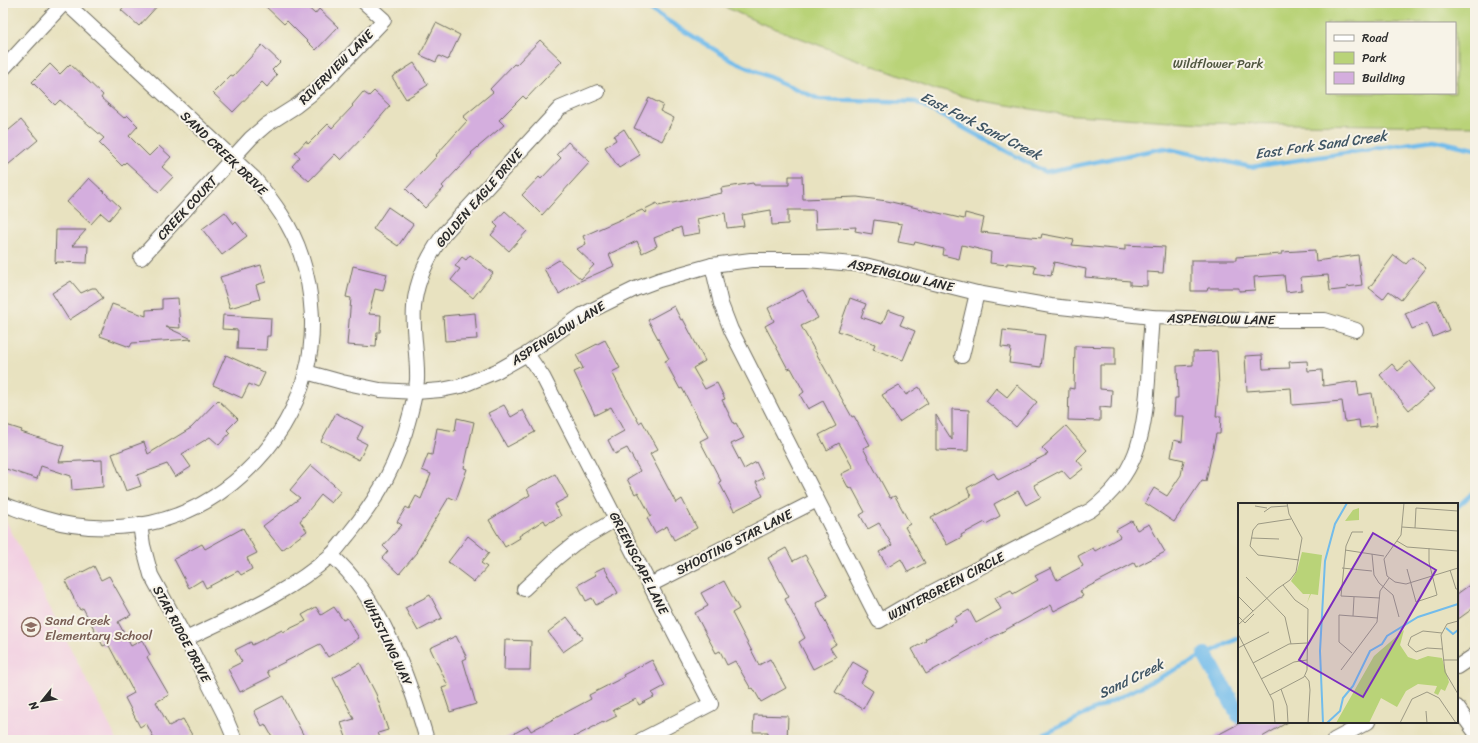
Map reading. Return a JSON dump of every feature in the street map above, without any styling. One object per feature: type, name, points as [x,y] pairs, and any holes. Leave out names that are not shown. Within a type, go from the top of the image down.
[{"type":"street","points":[[3,69],[65,3]]},
{"type":"street","name":"SAND CREEK DRIVE","points":[[3,504],[46,519],[76,525],[108,527],[140,524],[165,518],[200,505],[215,496],[260,458],[286,420],[296,400],[306,372],[312,321],[307,277],[301,254],[282,215],[254,178],[65,3]]},
{"type":"street","name":"RIVERVIEW LANE","points":[[232,158],[266,125],[296,106],[326,81],[384,20],[365,3]]},
{"type":"street","name":"GOLDEN EAGLE DRIVE","points":[[186,639],[280,591],[331,555],[363,516],[390,472],[404,441],[416,392],[417,370],[414,308],[417,288],[424,267],[443,235],[560,108],[598,92]]},
{"type":"street","name":"CREEK COURT","points":[[141,258],[232,158]]},
{"type":"street","name":"ASPENGLOW LANE","points":[[306,372],[342,382],[380,390],[416,392],[441,390],[461,386],[497,371],[527,354],[582,315],[611,300],[659,280],[712,265],[751,260],[835,261],[865,265],[977,293],[1051,306],[1152,317],[1250,320],[1325,320],[1356,330]]},
{"type":"street","name":"WINTERGREEN CIRCLE","points":[[712,265],[720,304],[731,330],[879,621],[903,607],[1071,521],[1091,510],[1104,500],[1125,474],[1134,457],[1140,440],[1144,422],[1152,317]]},
{"type":"street","points":[[962,356],[977,293]]},
{"type":"street","name":"GREENSCAPE LANE","points":[[527,354],[543,377],[711,704],[641,740]]},
{"type":"street","name":"SHOOTING STAR LANE","points":[[650,585],[817,500]]},
{"type":"street","points":[[524,589],[558,556],[574,544],[616,519]]},
{"type":"street","name":"STAR RIDGE DRIVE","points":[[140,524],[143,545],[151,575],[186,639],[224,714],[235,740]]},
{"type":"street","name":"WHISTLING WAY","points":[[331,555],[343,566],[357,583],[378,617],[410,686],[427,740]]},
{"type":"street","points":[[1458,666],[1475,655]]},
{"type":"street","points":[[1458,708],[1475,732]]},
{"type":"street","points":[[1334,740],[1366,723]]},
{"type":"shaded area","name":"Sand Creek Elementary School","points":[[3,515],[117,740],[3,740]]},
{"type":"green space","name":"Wildflower Park","points":[[716,3],[1475,3],[1475,126],[1202,123],[1061,114],[977,100],[935,89],[758,22]]},
{"type":"building","points":[[127,3],[160,3],[139,26],[121,10]]},
{"type":"building","points":[[262,3],[303,3],[315,14],[319,9],[338,27],[316,50],[287,21],[284,24]]},
{"type":"building","points":[[436,23],[460,35],[448,60],[439,56],[436,62],[420,55]]},
{"type":"building","points":[[540,40],[562,61],[526,99],[523,96],[499,120],[504,125],[471,153],[472,154],[442,186],[444,188],[425,208],[406,189],[467,121],[463,117],[493,92],[490,89]]},
{"type":"building","points":[[262,45],[280,62],[272,70],[277,75],[267,87],[262,82],[233,112],[213,93],[231,75],[233,76]]},
{"type":"building","points":[[414,63],[428,85],[406,99],[392,77]]},
{"type":"building","points":[[50,64],[60,74],[70,64],[103,95],[101,98],[124,118],[127,115],[138,126],[129,136],[149,156],[159,146],[171,157],[162,167],[173,177],[159,192],[126,162],[122,166],[99,143],[104,138],[60,100],[55,105],[32,82]]},
{"type":"building","points":[[374,91],[390,106],[341,160],[335,154],[309,181],[292,166],[300,157],[295,153],[306,141],[308,144],[328,124],[332,128],[353,106],[352,105],[363,92],[369,96]]},
{"type":"building","points":[[649,98],[663,105],[660,111],[674,118],[662,141],[634,128]]},
{"type":"building","points":[[21,120],[38,140],[3,169],[3,135]]},
{"type":"building","points":[[624,129],[640,155],[619,168],[605,147],[616,140],[614,136]]},
{"type":"building","points":[[568,142],[590,162],[542,215],[522,195],[539,177],[541,179],[561,158],[557,154]]},
{"type":"building","points":[[789,176],[802,176],[803,199],[857,197],[887,201],[964,219],[965,213],[984,218],[981,232],[1041,238],[1042,234],[1074,240],[1072,245],[1125,250],[1125,245],[1165,247],[1163,273],[1147,272],[1147,286],[1130,285],[1130,281],[1085,277],[1086,269],[1054,262],[1051,276],[1034,273],[1036,266],[990,263],[991,252],[962,245],[959,259],[943,255],[944,249],[915,242],[914,245],[898,242],[902,224],[874,220],[872,234],[855,231],[856,227],[816,229],[815,210],[788,210],[788,224],[772,225],[771,210],[742,215],[744,226],[727,228],[725,213],[697,219],[700,233],[683,236],[681,227],[654,238],[657,246],[642,253],[637,241],[609,254],[614,266],[578,282],[559,294],[544,269],[559,260],[581,279],[594,265],[577,249],[586,244],[583,236],[642,210],[645,213],[647,212],[645,209],[657,203],[658,206],[722,193],[721,188],[753,183],[754,185],[789,185]]},
{"type":"building","points":[[89,178],[120,207],[109,220],[101,213],[91,224],[67,202]]},
{"type":"building","points":[[388,207],[413,224],[398,246],[373,229]]},
{"type":"building","points":[[505,211],[527,231],[509,251],[491,235],[498,227],[494,223]]},
{"type":"building","points":[[225,212],[234,224],[236,222],[247,236],[222,255],[202,229]]},
{"type":"building","points":[[56,230],[86,230],[72,246],[88,246],[87,263],[57,262],[55,264]]},
{"type":"building","points":[[1315,250],[1316,261],[1358,255],[1362,285],[1330,291],[1328,275],[1301,277],[1302,290],[1286,292],[1284,275],[1254,277],[1255,290],[1239,291],[1239,288],[1208,288],[1207,291],[1191,291],[1191,260],[1236,260],[1236,257]]},
{"type":"building","points":[[470,255],[493,273],[473,298],[451,280],[460,269],[455,266],[462,257],[466,260]]},
{"type":"building","points":[[1394,255],[1406,264],[1412,257],[1426,268],[1401,300],[1389,291],[1383,299],[1369,288]]},
{"type":"building","points":[[261,265],[266,282],[256,285],[260,299],[230,308],[220,277]]},
{"type":"building","points":[[353,266],[387,274],[383,291],[375,289],[369,314],[381,315],[380,332],[377,332],[376,347],[347,345],[351,298],[346,297]]},
{"type":"building","points":[[71,281],[81,293],[92,288],[96,288],[103,298],[69,320],[52,293]]},
{"type":"building","points":[[803,290],[818,318],[801,326],[852,417],[854,416],[870,445],[863,448],[890,498],[895,496],[910,524],[905,527],[925,563],[908,572],[901,559],[888,567],[879,552],[892,545],[879,523],[868,529],[860,515],[865,512],[852,488],[849,489],[841,474],[853,468],[839,443],[827,450],[819,435],[836,426],[823,401],[808,409],[800,395],[804,392],[791,368],[788,369],[765,326],[774,321],[768,308]]},
{"type":"building","points":[[178,298],[180,328],[166,327],[192,339],[132,343],[130,347],[100,336],[112,304],[146,316],[146,310],[162,309],[162,299]]},
{"type":"building","points":[[850,298],[866,304],[861,317],[882,324],[888,310],[904,316],[900,325],[915,331],[903,360],[873,349],[875,344],[838,331]]},
{"type":"building","points":[[1437,300],[1449,330],[1433,337],[1427,323],[1412,329],[1405,313]]},
{"type":"building","points":[[674,306],[681,320],[683,319],[705,361],[693,368],[705,389],[717,383],[725,399],[722,400],[734,424],[736,423],[744,438],[731,444],[744,469],[756,462],[764,478],[756,482],[763,496],[734,511],[719,482],[721,481],[700,441],[708,437],[682,388],[680,389],[665,361],[669,359],[648,320]]},
{"type":"building","points":[[475,313],[477,339],[445,341],[443,316]]},
{"type":"building","points":[[223,315],[271,318],[270,336],[267,336],[266,350],[237,349],[238,330],[222,329]]},
{"type":"building","points":[[1003,330],[1045,335],[1041,367],[1009,363],[1011,348],[1001,347]]},
{"type":"building","points":[[605,340],[620,368],[612,372],[639,423],[642,421],[658,449],[650,454],[676,503],[682,499],[697,528],[674,540],[667,526],[655,533],[647,518],[651,516],[638,492],[635,494],[627,479],[640,471],[627,448],[615,454],[608,440],[624,431],[611,407],[595,415],[574,372],[583,368],[576,355]]},
{"type":"building","points":[[1075,346],[1115,347],[1115,365],[1100,365],[1100,389],[1112,390],[1111,408],[1100,407],[1100,421],[1068,420],[1069,388],[1074,389]]},
{"type":"building","points":[[1217,351],[1219,386],[1216,416],[1221,416],[1220,434],[1216,434],[1206,481],[1202,480],[1174,522],[1145,503],[1154,488],[1167,496],[1181,475],[1184,460],[1171,457],[1174,440],[1182,442],[1184,416],[1174,416],[1175,398],[1178,398],[1177,366],[1193,365],[1193,352]]},
{"type":"building","points":[[226,355],[265,373],[258,388],[249,384],[242,398],[213,385]]},
{"type":"building","points":[[1262,355],[1263,369],[1290,368],[1289,362],[1307,361],[1308,371],[1322,370],[1323,386],[1357,381],[1359,395],[1372,393],[1377,426],[1360,428],[1359,420],[1345,422],[1342,401],[1292,405],[1291,388],[1247,391],[1245,356]]},
{"type":"building","points":[[1410,361],[1434,389],[1409,410],[1380,375],[1392,364],[1398,371]]},
{"type":"building","points":[[899,385],[906,395],[919,387],[928,403],[899,422],[882,395]]},
{"type":"building","points":[[1017,385],[1037,402],[1016,427],[986,401],[996,388],[1007,397]]},
{"type":"building","points":[[218,400],[238,419],[227,430],[230,433],[219,445],[210,437],[182,454],[191,467],[175,477],[167,464],[137,475],[141,486],[126,491],[112,454],[144,442],[148,454],[191,428]]},
{"type":"building","points":[[504,405],[511,417],[523,410],[535,432],[507,447],[488,413]]},
{"type":"building","points":[[952,409],[969,410],[968,451],[936,450],[936,415],[952,440]]},
{"type":"building","points":[[336,413],[363,427],[357,439],[367,444],[359,460],[321,441]]},
{"type":"building","points":[[457,418],[474,422],[464,468],[467,469],[456,500],[449,497],[416,552],[417,553],[399,574],[382,558],[388,551],[383,546],[402,525],[397,522],[406,507],[409,509],[416,496],[421,499],[431,474],[422,470],[428,454],[432,455],[437,428],[455,431]]},
{"type":"building","points":[[3,424],[22,430],[21,432],[64,446],[59,462],[102,460],[103,487],[72,490],[71,476],[41,466],[37,479],[3,468]]},
{"type":"building","points":[[1066,426],[1087,450],[1077,460],[1084,468],[1070,479],[1062,470],[1034,485],[1041,497],[1026,505],[1018,491],[994,504],[1000,516],[961,535],[962,537],[947,545],[931,517],[971,496],[967,488],[994,473],[998,480],[1048,454],[1042,448]]},
{"type":"building","points":[[311,465],[341,491],[331,503],[321,495],[300,521],[307,531],[282,550],[263,526],[300,498],[290,490]]},
{"type":"building","points":[[555,474],[568,497],[555,504],[561,516],[546,524],[544,520],[505,547],[489,520],[530,495],[527,489]]},
{"type":"building","points":[[1132,521],[1137,530],[1149,524],[1165,552],[1136,567],[1134,563],[1080,591],[1083,596],[1054,611],[1051,605],[926,674],[912,649],[926,641],[925,639],[956,622],[954,618],[969,610],[976,623],[1001,609],[995,598],[1011,590],[1013,594],[1038,580],[1035,576],[1051,568],[1057,580],[1083,566],[1078,556],[1093,548],[1095,551],[1120,537],[1116,530]]},
{"type":"building","points":[[243,528],[257,553],[247,558],[252,569],[241,575],[238,571],[206,588],[202,580],[189,588],[174,559],[202,544],[205,549]]},
{"type":"building","points":[[468,536],[489,553],[481,563],[487,567],[474,582],[448,562]]},
{"type":"building","points":[[786,548],[793,561],[805,555],[828,596],[816,603],[836,644],[830,648],[836,657],[813,669],[799,642],[805,638],[785,599],[789,597],[768,558]]},
{"type":"building","points":[[94,566],[101,580],[109,576],[131,615],[118,622],[131,646],[142,640],[150,655],[147,657],[169,695],[156,702],[169,726],[183,719],[192,735],[181,740],[155,740],[146,723],[140,727],[125,698],[134,693],[108,644],[103,646],[83,608],[80,610],[65,581]]},
{"type":"building","points":[[604,567],[618,593],[596,605],[592,598],[586,601],[578,585],[596,575],[594,572]]},
{"type":"building","points":[[724,581],[739,609],[732,613],[759,665],[770,659],[786,688],[761,702],[753,688],[751,689],[735,661],[727,665],[720,651],[716,653],[695,613],[708,606],[701,593]]},
{"type":"building","points":[[1475,581],[1475,607],[1458,619],[1458,593]]},
{"type":"building","points":[[430,595],[442,618],[418,631],[405,608]]},
{"type":"building","points":[[316,607],[321,615],[334,607],[343,620],[347,618],[359,638],[328,657],[320,644],[267,671],[270,677],[240,692],[228,669],[242,662],[235,650],[251,642],[252,645],[282,630],[283,632],[306,621],[302,615]]},
{"type":"building","points":[[567,617],[583,638],[563,652],[548,632]]},
{"type":"building","points":[[456,636],[467,658],[463,660],[476,704],[450,712],[442,688],[448,686],[430,648]]},
{"type":"building","points":[[505,640],[531,641],[530,670],[504,670]]},
{"type":"building","points":[[652,660],[665,686],[652,693],[654,697],[639,705],[636,699],[613,710],[617,716],[568,740],[502,740],[528,726],[531,731],[591,699],[589,695],[624,677],[623,675]]},
{"type":"building","points":[[853,662],[868,671],[861,683],[873,691],[863,709],[835,692]]},
{"type":"building","points":[[360,663],[376,694],[388,730],[378,733],[381,740],[347,740],[341,723],[354,719],[333,678]]},
{"type":"building","points":[[283,696],[306,740],[274,740],[265,724],[262,726],[254,711]]},
{"type":"building","points":[[754,715],[788,716],[787,740],[768,740],[768,732],[753,732]]},
{"type":"building","points":[[1240,723],[1286,723],[1257,740],[1208,740]]},
{"type":"waterway","name":"East Fork Sand Creek","points":[[639,3],[733,61],[819,99],[916,102],[1045,172],[1164,148],[1251,167],[1433,140],[1475,149]]},
{"type":"waterway","name":"Sand Creek","points":[[1458,506],[1475,491]]},
{"type":"waterway","name":"Sand Creek","points":[[1033,740],[1238,638]]},
{"type":"waterway","points":[[1205,655],[1238,713]]},
{"type":"place","name":"Sand Creek Elementary School","points":[[31,627]]}]
